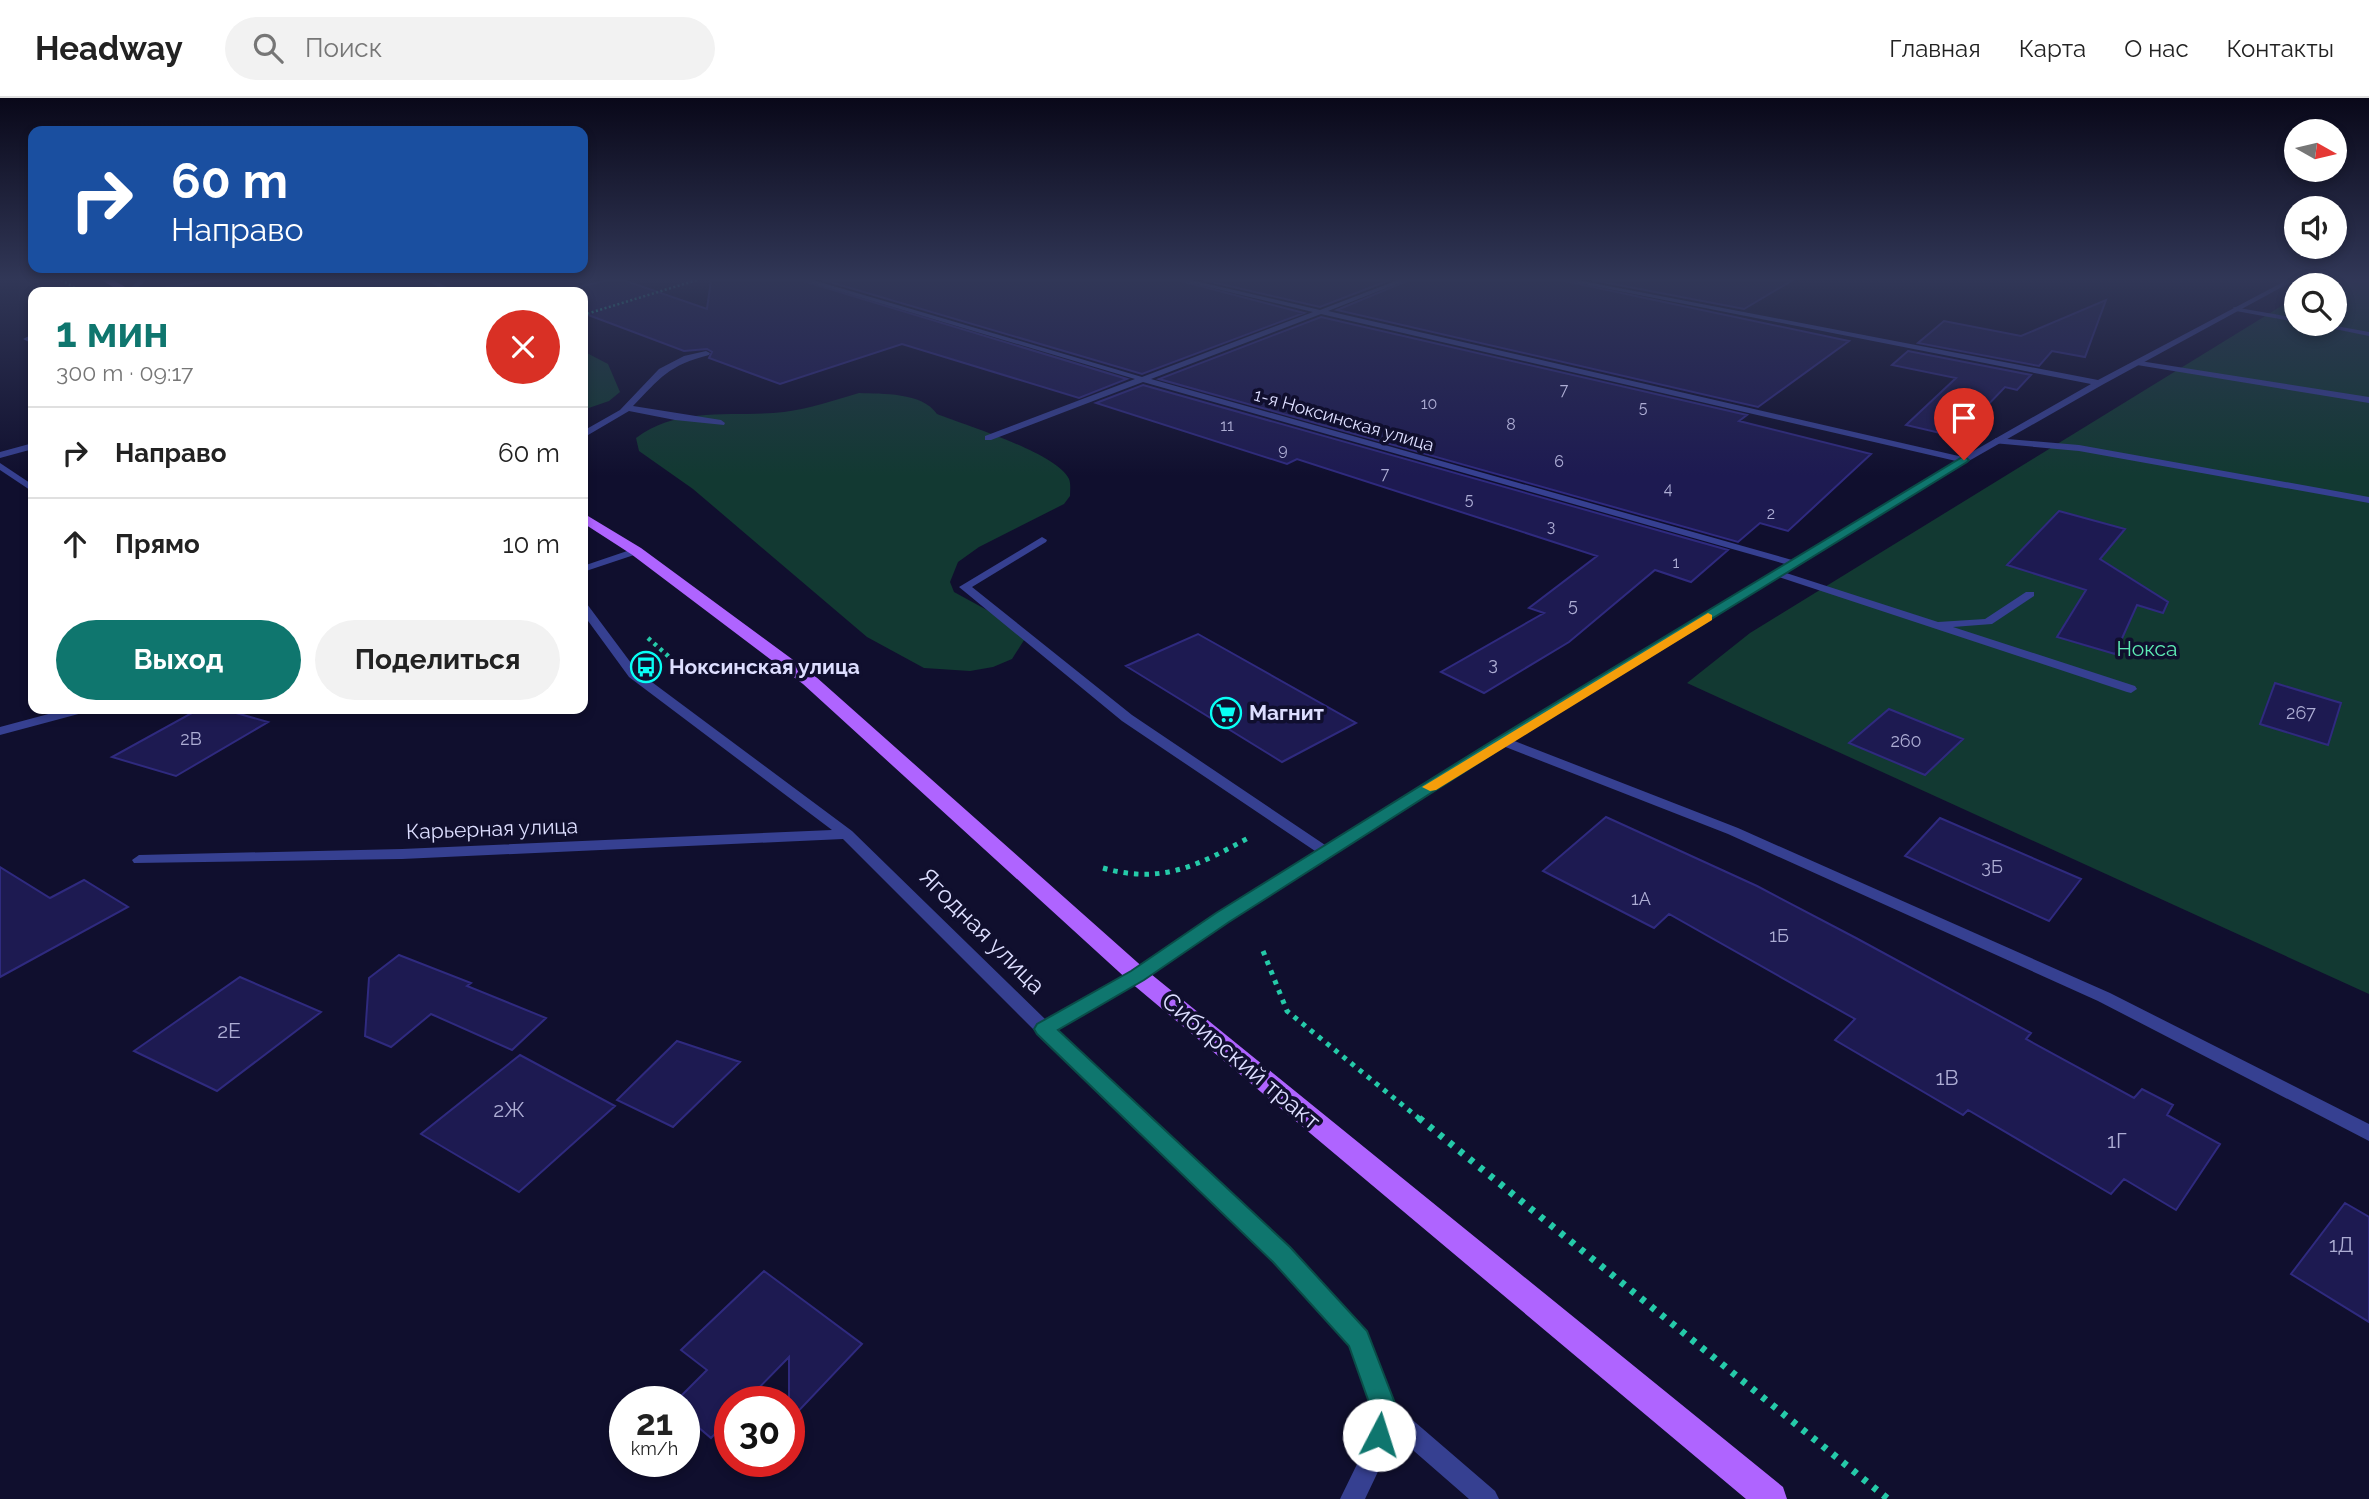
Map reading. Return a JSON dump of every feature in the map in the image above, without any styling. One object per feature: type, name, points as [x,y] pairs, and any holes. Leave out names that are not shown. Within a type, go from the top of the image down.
[{"type":"main road","name":"Сибирский тракт","points":[[588,520],[636,551],[809,680],[1138,976],[1771,1499]]},
{"type":"street","name":"1-я Ноксинская улица","points":[[1028,345],[1795,564]]},
{"type":"street","points":[[988,438],[1232,345]]},
{"type":"street","points":[[1467,345],[1964,460]]},
{"type":"street","points":[[1904,345],[2099,383]]},
{"type":"street","points":[[1044,1029],[1138,976],[1222,918],[1502,741],[1964,460],[2171,345]]},
{"type":"street","points":[[588,432],[628,408],[662,371],[687,358],[706,353]]},
{"type":"street","points":[[2140,363],[2369,400]]},
{"type":"street","points":[[628,408],[675,418],[721,423]]},
{"type":"street","points":[[1996,441],[2079,448],[2369,500]]},
{"type":"street","points":[[0,455],[28,447]]},
{"type":"street","points":[[0,466],[28,486]]},
{"type":"street","points":[[1042,540],[965,587],[1127,718],[1326,852]]},
{"type":"street","points":[[588,567],[636,551]]},
{"type":"street","points":[[1780,574],[2132,689]]},
{"type":"street","points":[[1934,624],[1988,622],[2030,594]]},
{"type":"street","name":"Ягодная улица","points":[[588,613],[633,674],[847,834],[1044,1029],[1282,1255],[1359,1339],[1385,1411]]},
{"type":"street","points":[[0,731],[63,714]]},
{"type":"street","points":[[1502,741],[1732,831],[2091,992],[2369,1133]]},
{"type":"street","name":"Карьерная улица","points":[[139,860],[402,853],[847,834]]},
{"type":"street","points":[[1352,1499],[1372,1459],[1385,1411],[1487,1499]]},
{"type":"path","points":[[1103,868],[1133,876],[1171,874],[1200,866],[1279,821]]},
{"type":"path","points":[[1263,951],[1287,1011],[1888,1499]]},
{"type":"green space","name":"Нокса","points":[[2217,345],[2369,345],[2369,994],[1687,683],[1750,633]]},
{"type":"green space","points":[[588,354],[608,364],[620,392],[609,401],[588,408]]},
{"type":"green space","points":[[859,393],[890,394],[922,402],[937,414],[1047,459],[1069,479],[1070,496],[1064,504],[979,547],[958,562],[950,582],[954,592],[1018,627],[1026,637],[1012,659],[993,667],[970,671],[924,668],[867,637],[693,489],[639,451],[636,438],[671,421],[708,415],[793,411]]},
{"type":"building","points":[[669,345],[898,345],[780,384],[709,358],[712,352],[707,349],[684,351]]},
{"type":"building","points":[[907,345],[1016,345],[1127,379],[1079,398]]},
{"type":"building","points":[[1045,345],[1218,345],[1142,374]]},
{"type":"building","points":[[1247,345],[1444,345],[1747,415],[1739,421],[1871,454],[1788,531],[1760,523],[1738,542],[1159,379]]},
{"type":"building","points":[[1491,345],[1843,345],[1758,407]]},
{"type":"building","points":[[1931,345],[2089,345],[2085,357],[2052,351],[2039,366]]},
{"type":"building","points":[[1908,351],[2031,375],[2017,390],[2005,387],[1957,437],[1906,425],[1956,378],[1892,365]]},
{"type":"building","points":[[1143,385],[1728,550],[1691,582],[1655,570],[1569,642],[1484,693],[1441,672],[1544,613],[1529,608],[1597,556],[1297,459],[1287,464],[1096,403]]},
{"type":"building","points":[[2059,511],[2125,529],[2100,559],[2168,602],[2163,613],[2137,605],[2115,654],[2057,637],[2086,590],[2007,565]]},
{"type":"building","points":[[1198,634],[1356,723],[1282,762],[1126,666]]},
{"type":"building","points":[[2275,683],[2341,703],[2328,745],[2260,724]]},
{"type":"building","points":[[1889,709],[1963,739],[1925,775],[1849,743]]},
{"type":"building","points":[[190,714],[240,714],[268,722],[176,776],[112,757]]},
{"type":"building","points":[[1606,817],[1757,886],[1856,938],[2031,1033],[2026,1039],[2134,1098],[2142,1089],[2173,1105],[2167,1115],[2220,1144],[2176,1210],[2124,1179],[2111,1194],[1968,1110],[1963,1115],[1835,1040],[1855,1019],[1669,914],[1654,928],[1543,871]]},
{"type":"building","points":[[1940,818],[2081,879],[2049,921],[1905,856]]},
{"type":"building","points":[[0,867],[50,898],[84,880],[128,907],[0,977]]},
{"type":"building","points":[[399,955],[471,983],[467,986],[546,1018],[512,1050],[431,1014],[391,1047],[365,1036],[369,978]]},
{"type":"building","points":[[240,977],[321,1012],[217,1091],[134,1051]]},
{"type":"building","points":[[677,1041],[740,1062],[673,1127],[617,1100]]},
{"type":"building","points":[[520,1055],[615,1106],[519,1192],[421,1134]]},
{"type":"building","points":[[2345,1203],[2369,1217],[2369,1322],[2291,1274]]},
{"type":"building","points":[[764,1271],[862,1344],[805,1404],[805,1386],[789,1386],[789,1357],[761,1386],[714,1386],[714,1435],[711,1438],[700,1429],[700,1386],[691,1386],[707,1370],[681,1350]]},
{"type":"slow traffic","points":[[1430,787],[1708,617]]},
{"type":"place","name":"Ноксинская улица","points":[[646,667]]},
{"type":"place","name":"Магнит","points":[[1226,713]]},
{"type":"route","points":[[1379,1435],[1385,1411],[1359,1339],[1282,1255],[1044,1029],[1138,976],[1222,918],[1502,741],[1964,460]]}]
